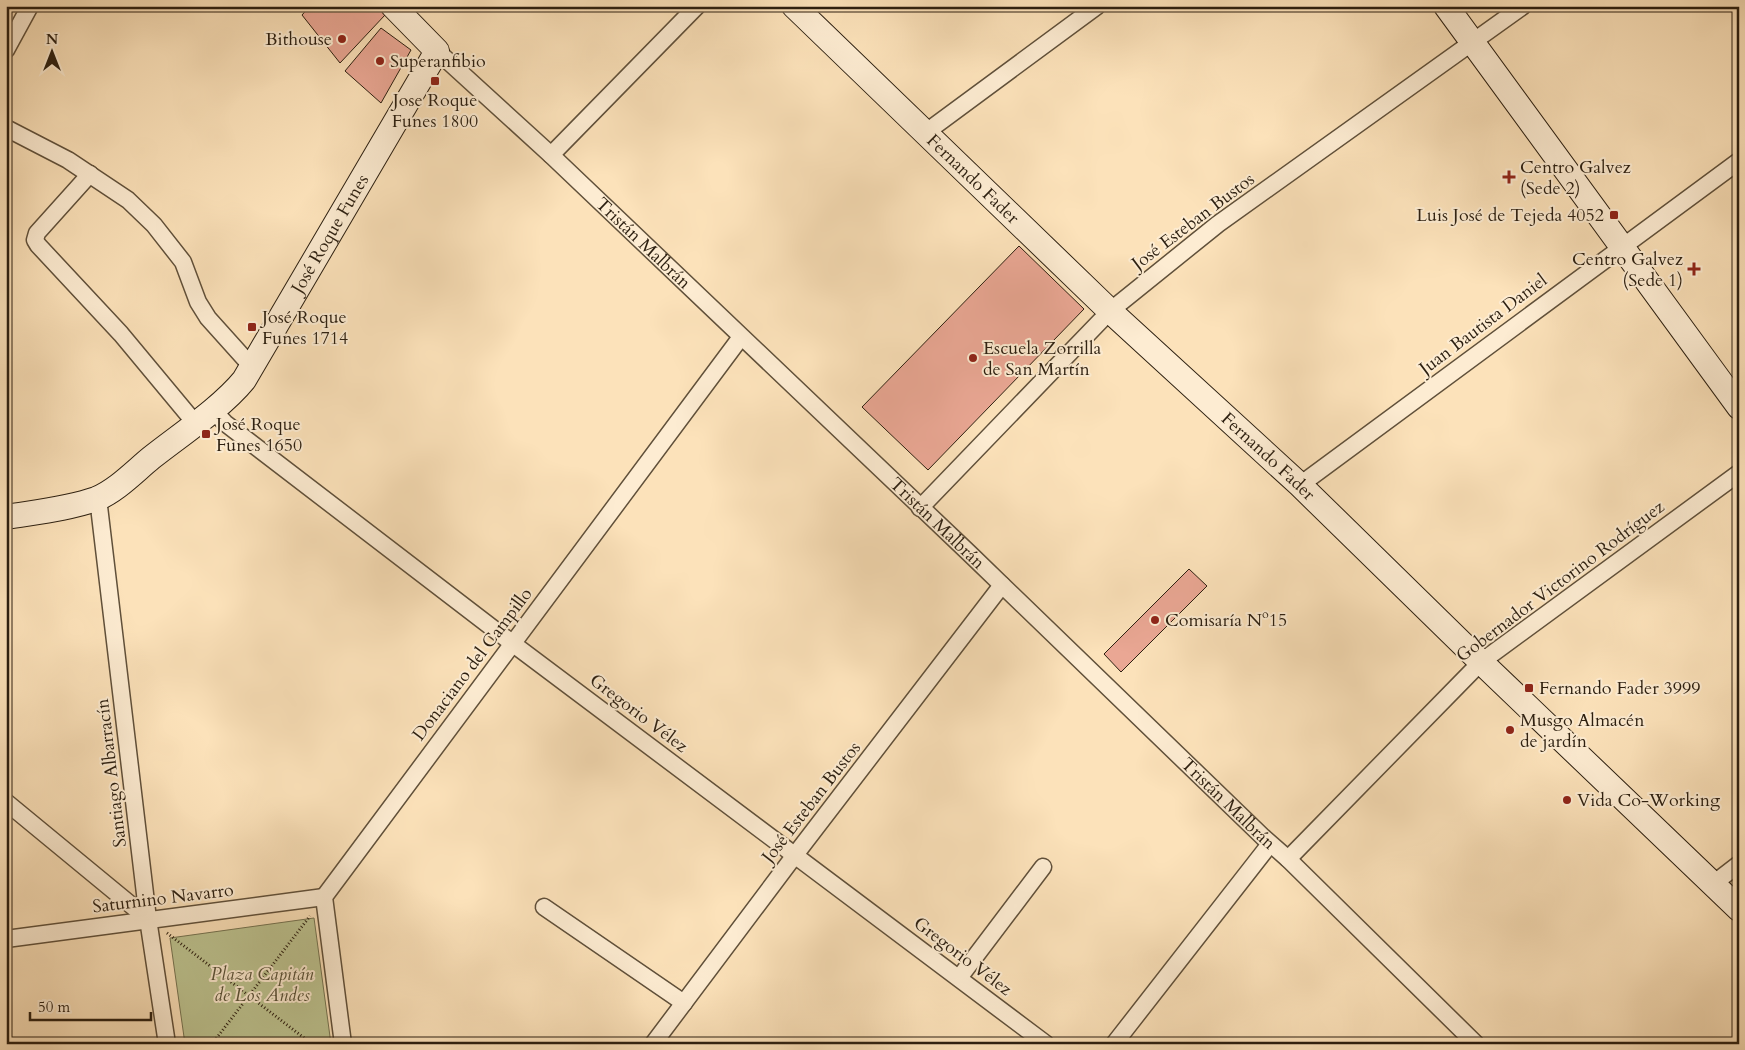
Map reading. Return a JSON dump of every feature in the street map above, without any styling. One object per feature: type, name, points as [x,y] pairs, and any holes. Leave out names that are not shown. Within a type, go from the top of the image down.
[{"type":"main road","name":"Tristán Malbrán","points":[[393,6],[437,51]]},
{"type":"main road","name":"Fernando Fader","points":[[794,6],[1110,310],[1300,485],[1481,662],[1739,909]]},
{"type":"main road","points":[[1446,6],[1739,407]]},
{"type":"main road","name":"José Roque Funes","points":[[6,517],[62,508],[98,498],[116,486],[236,389],[252,367],[437,51]]},
{"type":"street","points":[[6,50],[30,6]]},
{"type":"street","points":[[551,155],[697,6]]},
{"type":"street","points":[[925,133],[1097,6]]},
{"type":"street","name":"José Esteban Bustos","points":[[920,508],[1110,310],[1218,224],[1524,6]]},
{"type":"street","name":"Tristán Malbrán","points":[[437,51],[551,155],[1270,844],[1288,859],[1476,1044]]},
{"type":"street","points":[[6,128],[68,160],[90,174],[128,200],[154,225],[183,262],[198,302],[208,318],[252,367]]},
{"type":"street","name":"Juan Bautista Daniel","points":[[1300,485],[1622,246],[1739,162]]},
{"type":"street","name":"Gregorio Vélez","points":[[90,174],[37,233],[35,240],[121,334],[204,416],[225,422],[512,643],[1046,1044]]},
{"type":"street","name":"Donaciano del Campillo","points":[[324,897],[741,337]]},
{"type":"street","name":"Gobernador Victorino Rodríguez","points":[[1288,859],[1481,662],[1739,473]]},
{"type":"street","name":"Santiago Albarracín","points":[[98,498],[148,919],[167,1044]]},
{"type":"street","name":"José Esteban Bustos","points":[[653,1044],[795,855],[1002,586]]},
{"type":"street","points":[[6,802],[148,919]]},
{"type":"street","points":[[1114,1044],[1270,844]]},
{"type":"street","points":[[1713,884],[1739,864]]},
{"type":"street","points":[[959,978],[1042,867]]},
{"type":"street","points":[[324,897],[343,1044]]},
{"type":"street","name":"Saturnino Navarro","points":[[6,938],[324,897]]},
{"type":"street","points":[[544,907],[684,1003]]},
{"type":"path","points":[[212,1044],[324,897]]},
{"type":"path","points":[[148,919],[312,1044]]},
{"type":"green space","name":"Plaza Capitán de Los Andes","points":[[314,918],[331,1044],[185,1044],[170,938]]},
{"type":"building","name":"Bithouse","points":[[310,6],[376,6],[385,15],[340,63],[302,15]]},
{"type":"building","name":"Superanfibio","points":[[381,28],[411,50],[381,103],[345,71]]},
{"type":"building","name":"Escuela Zorrilla de San Martín","points":[[1019,246],[1084,309],[928,470],[862,407]]},
{"type":"building","name":"Comisaría Nº15","points":[[1189,569],[1207,586],[1121,672],[1104,654]]},
{"type":"place","name":"Bithouse","points":[[342,39]]},
{"type":"place","name":"Superanfibio","points":[[380,61]]},
{"type":"place","name":"Jose Roque Funes 1800","points":[[435,81]]},
{"type":"place","name":"Centro Galvez (Sede 2)","points":[[1509,177]]},
{"type":"place","name":"Luis José de Tejeda 4052","points":[[1614,215]]},
{"type":"place","name":"Centro Galvez (Sede 1)","points":[[1694,269]]},
{"type":"place","name":"José Roque Funes 1714","points":[[252,327]]},
{"type":"place","name":"Escuela Zorrilla de San Martín","points":[[973,358]]},
{"type":"place","name":"José Roque Funes 1650","points":[[206,434]]},
{"type":"place","name":"Comisaría Nº15","points":[[1155,620]]},
{"type":"place","name":"Fernando Fader 3999","points":[[1529,688]]},
{"type":"place","name":"Musgo Almacén de jardín","points":[[1510,730]]},
{"type":"place","name":"Vida Co-Working","points":[[1567,800]]}]
